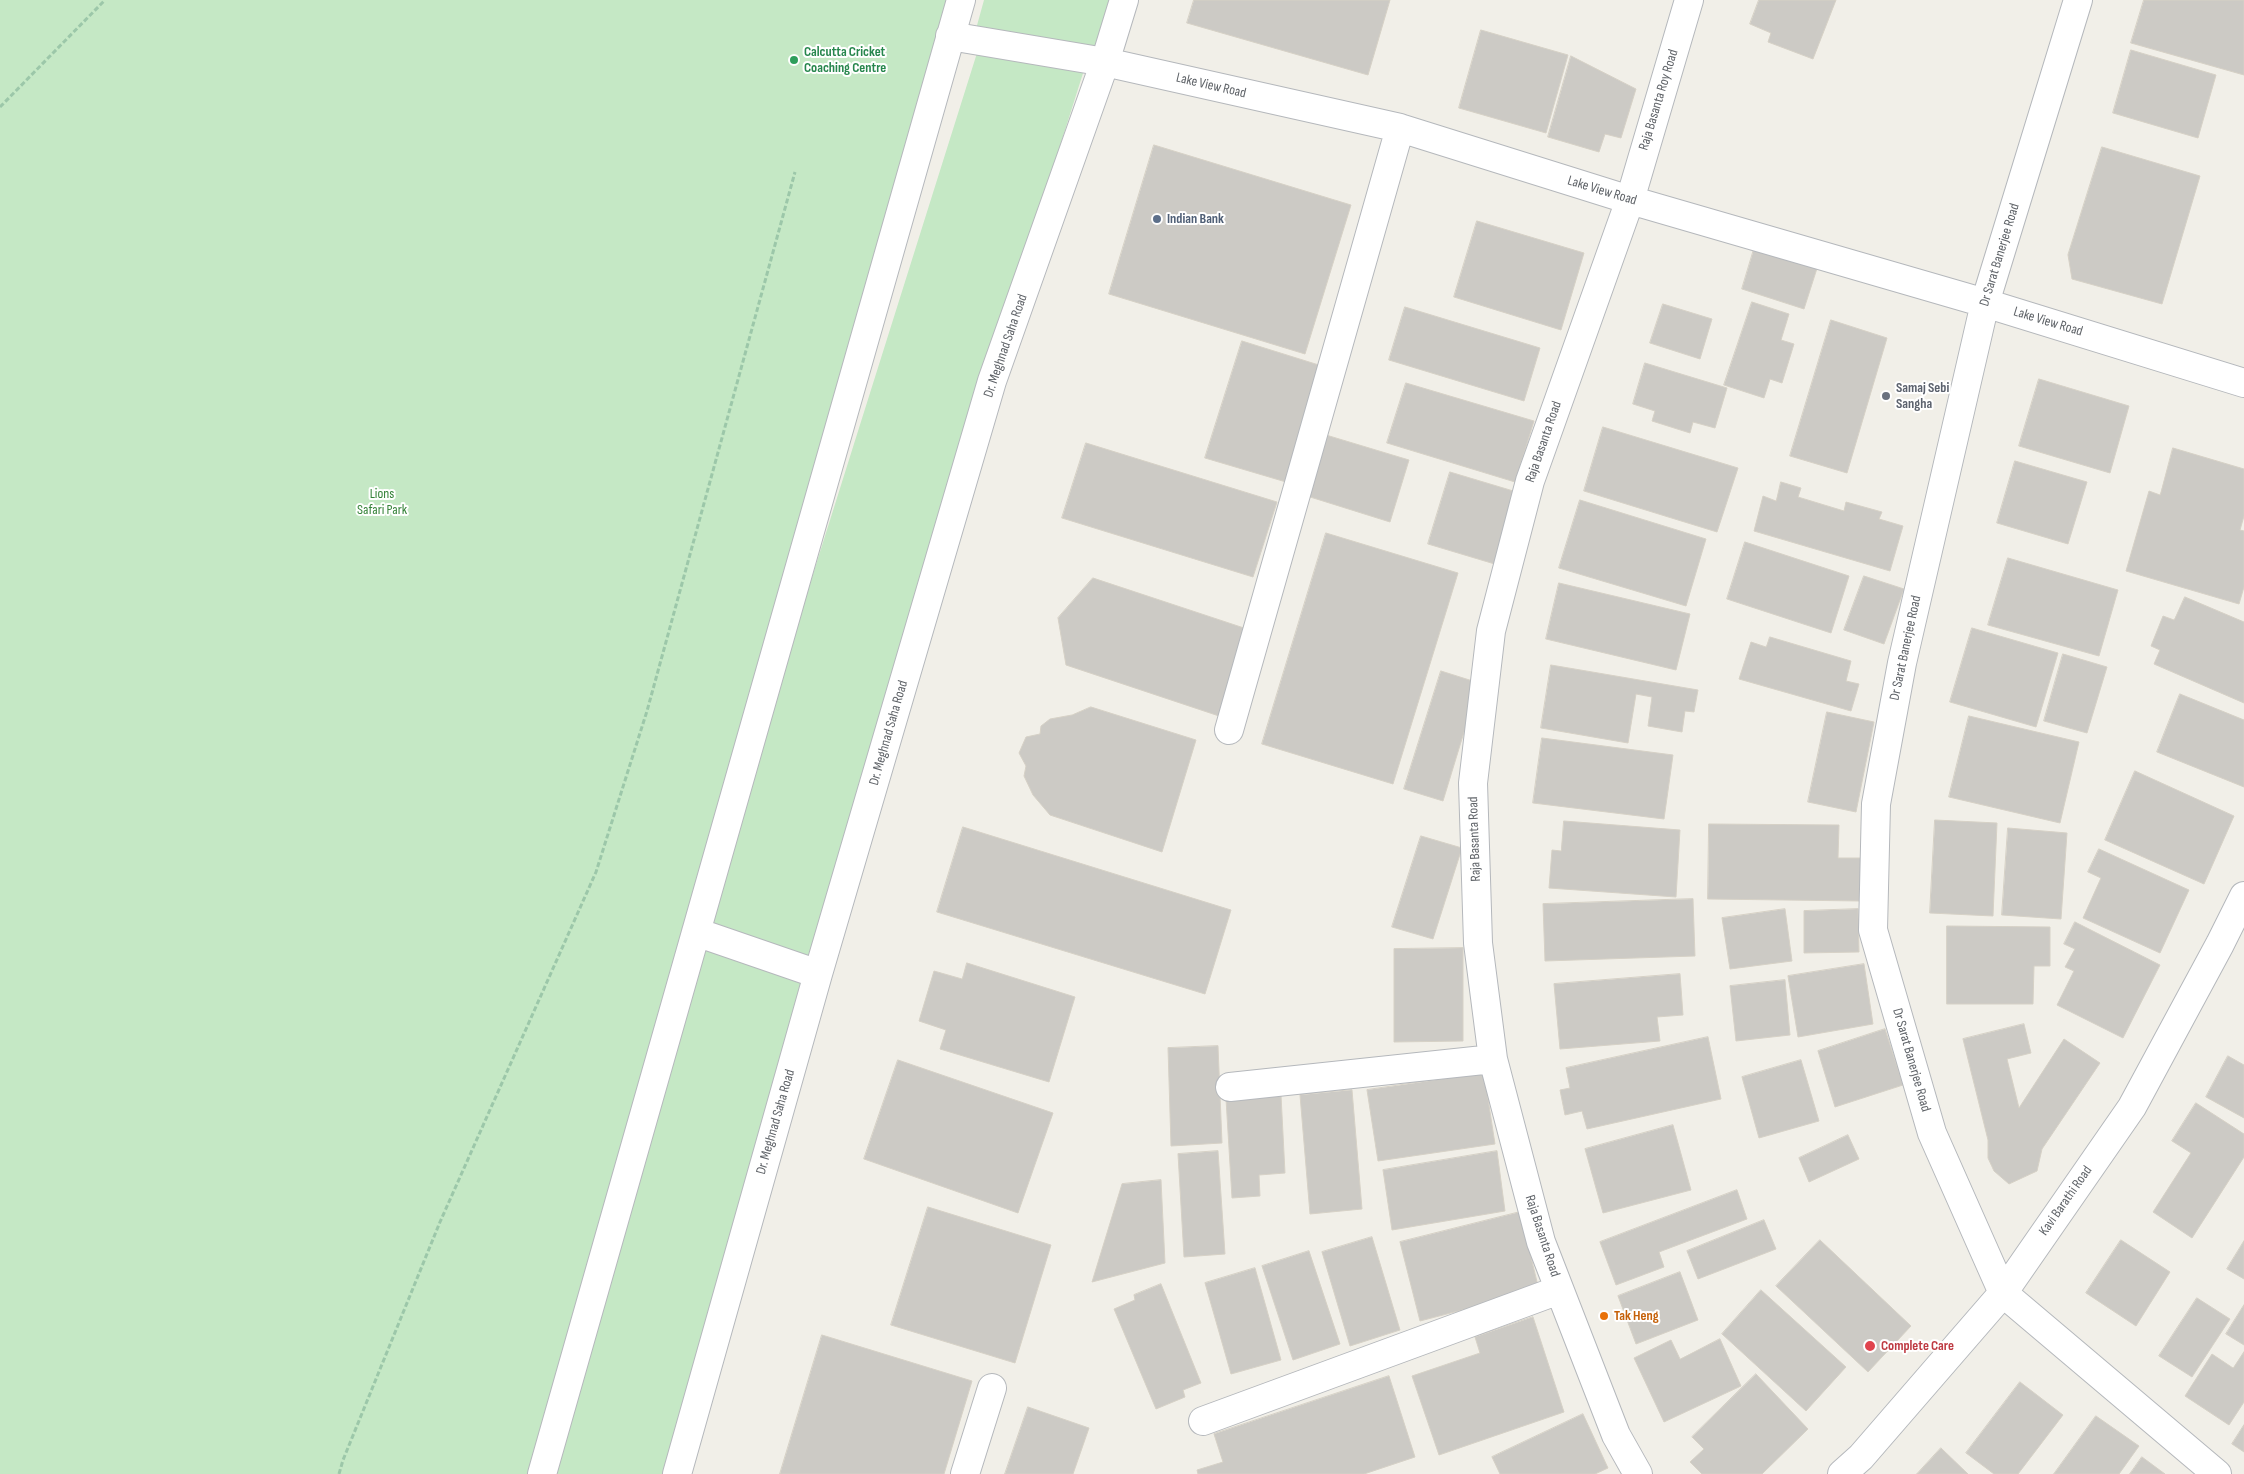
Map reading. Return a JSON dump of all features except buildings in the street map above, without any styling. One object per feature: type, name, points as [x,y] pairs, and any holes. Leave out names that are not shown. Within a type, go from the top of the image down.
[{"type":"street","points":[[542,1474],[961,0]]},
{"type":"street","name":"Dr. Meghnad Saha Road","points":[[677,1474],[818,974],[992,381],[1105,62],[1124,0]]},
{"type":"street","name":"Raja Basanta Roy Road","points":[[1630,200],[1689,0]]},
{"type":"street","name":"Dr Sarat Banerjee Road","points":[[2003,1293],[1932,1133],[1873,930],[1878,795],[1902,663],[1985,303],[2078,0]]},
{"type":"street","name":"Lake View Road","points":[[950,36],[1105,62],[1400,128],[1630,200],[1985,303],[2244,383]]},
{"type":"street","points":[[1229,730],[1400,128]]},
{"type":"street","name":"Raja Basanta Road","points":[[1630,200],[1530,481],[1491,631],[1473,783],[1478,943],[1494,1060],[1541,1242],[1616,1435],[1638,1474]]},
{"type":"street","name":"Kavi Barathi Road","points":[[1842,1474],[1861,1457],[2003,1293],[2132,1107],[2244,896]]},
{"type":"street","points":[[696,932],[818,974]]},
{"type":"street","points":[[1230,1087],[1494,1060]]},
{"type":"street","points":[[1203,1421],[1559,1290]]},
{"type":"street","points":[[2003,1293],[2217,1474]]},
{"type":"street","points":[[964,1474],[992,1388]]},
{"type":"path","points":[[0,107],[105,0]]},
{"type":"path","points":[[339,1474],[440,1222],[596,872],[647,711],[795,172]]},
{"type":"green space","name":"Lions Safari Park","points":[[0,0],[961,0],[537,1474],[0,1474]]},
{"type":"green space","points":[[984,0],[1109,0],[1095,48],[976,29]]},
{"type":"green space","points":[[977,53],[1084,70],[980,399],[670,1474],[556,1474],[763,733]]},
{"type":"place","name":"Calcutta Cricket Coaching Centre","points":[[794,60]]},
{"type":"place","name":"Indian Bank","points":[[1157,219]]},
{"type":"place","name":"Samaj Sebi Sangha","points":[[1886,396]]},
{"type":"place","name":"Tak Heng","points":[[1604,1316]]},
{"type":"place","name":"Complete Care","points":[[1870,1346]]}]
